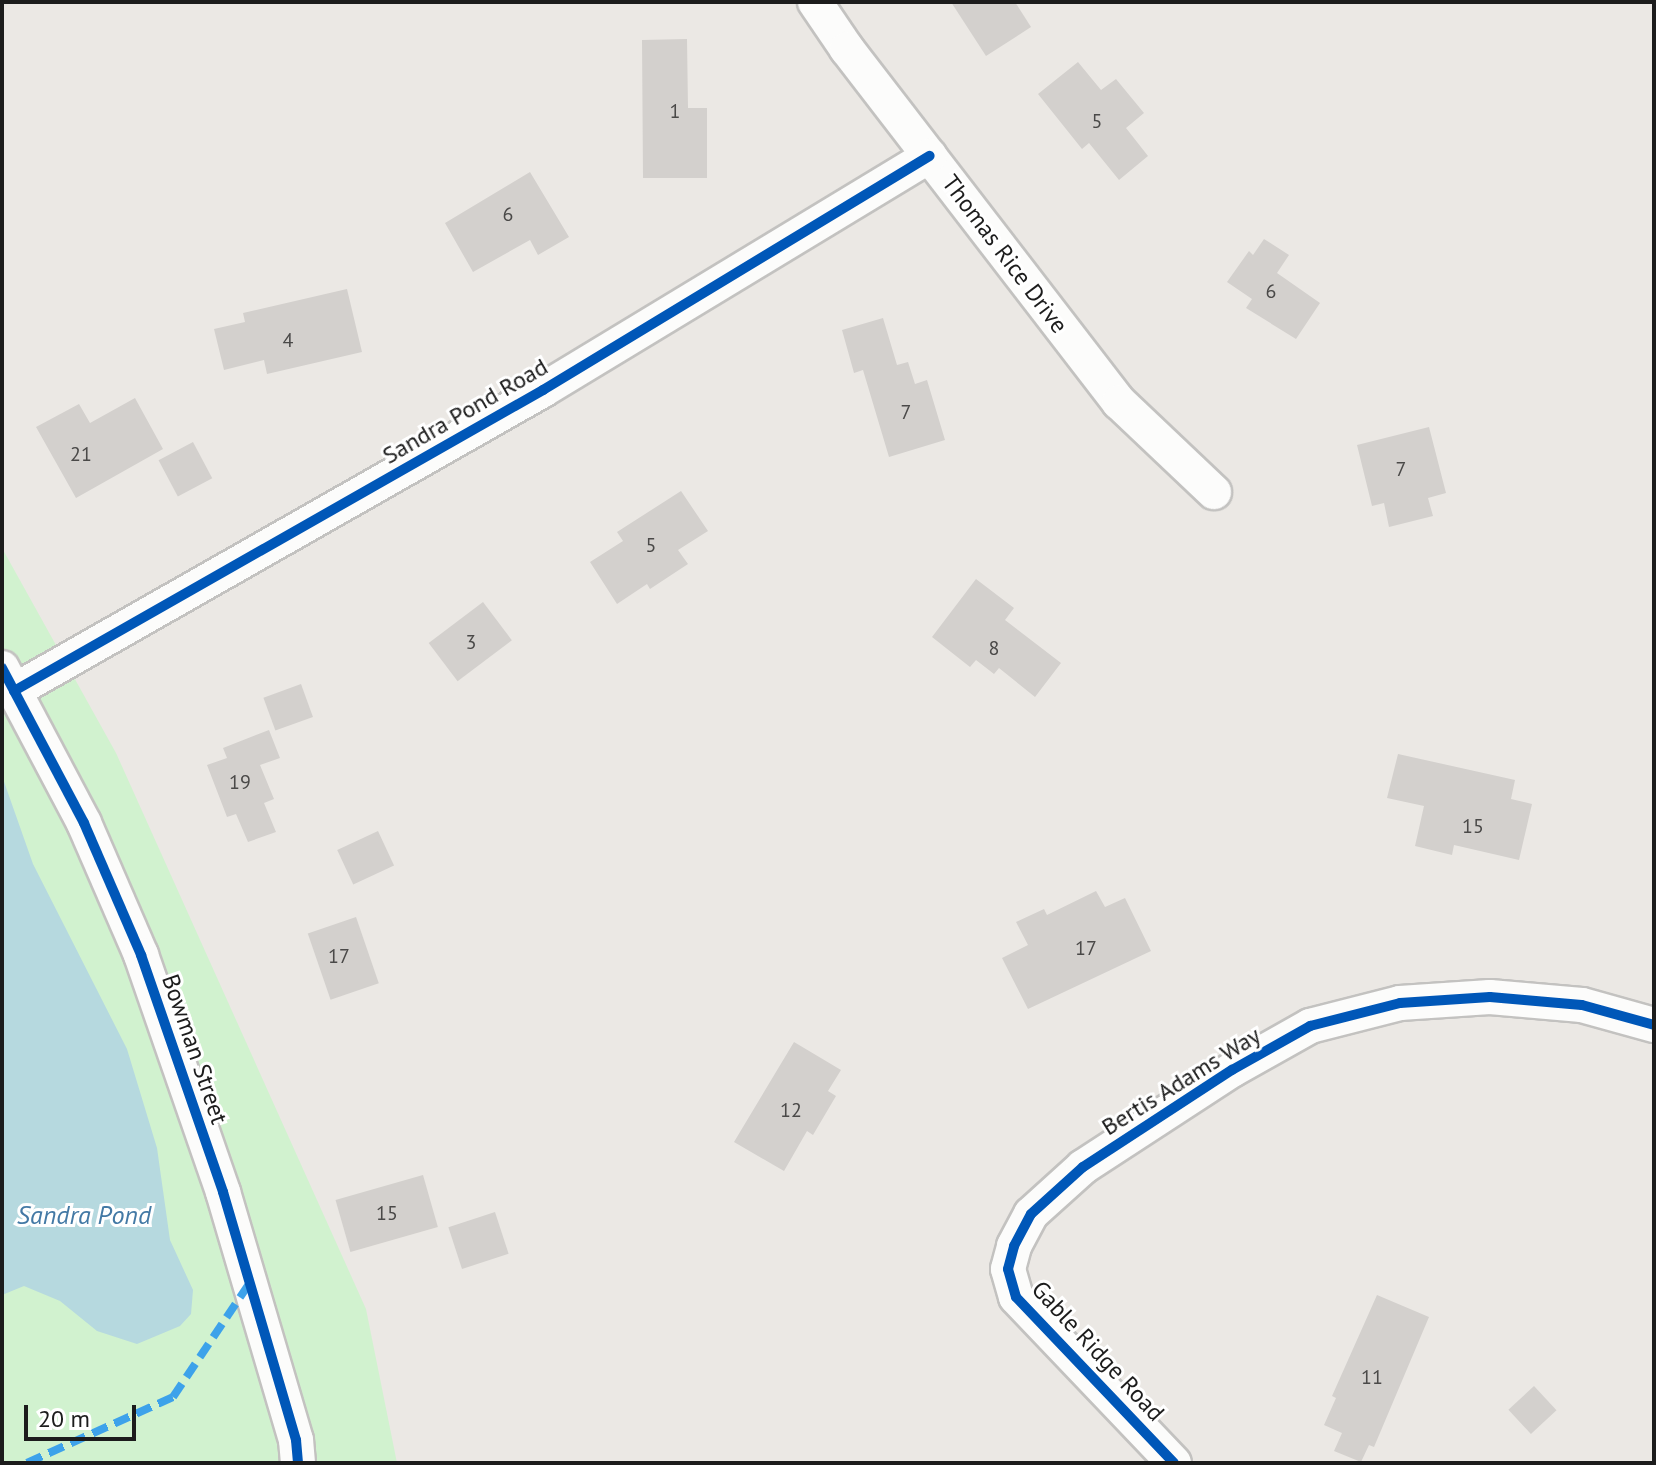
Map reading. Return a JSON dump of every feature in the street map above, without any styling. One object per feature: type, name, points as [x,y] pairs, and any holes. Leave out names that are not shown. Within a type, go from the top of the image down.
[{"type":"street","name":"Thomas Rice Drive","points":[[815,2],[1119,402],[1214,492]]},
{"type":"street","name":"Sandra Pond Road","points":[[8,680],[556,383],[930,156]]},
{"type":"street","name":"Bowman Street","points":[[8,680],[84,823],[141,955],[223,1192],[296,1440],[298,1463]]},
{"type":"street","name":"Bertis Adams Way","points":[[1011,1259],[1031,1214],[1083,1167],[1232,1070],[1310,1026],[1400,1003],[1490,997],[1582,1005],[1654,1025]]},
{"type":"street","name":"Gable Ridge Road","points":[[1011,1259],[1008,1269],[1016,1297],[1174,1463]]},
{"type":"green space","points":[[2,548],[116,753],[366,1309],[397,1463],[2,1463]]},
{"type":"water","name":"Sandra Pond","points":[[2,776],[33,864],[127,1049],[157,1148],[170,1240],[193,1290],[191,1314],[180,1326],[137,1344],[97,1331],[60,1301],[24,1286],[2,1295]]},
{"type":"building","points":[[951,2],[1015,2],[1031,27],[986,56]]},
{"type":"building","points":[[687,39],[688,108],[707,108],[707,178],[643,178],[642,40]]},
{"type":"building","points":[[1078,62],[1101,90],[1116,79],[1144,113],[1126,128],[1148,156],[1119,180],[1089,143],[1082,149],[1038,94]]},
{"type":"building","points":[[530,172],[569,237],[538,255],[530,240],[473,272],[445,223]]},
{"type":"building","points":[[1264,239],[1289,255],[1277,273],[1320,303],[1296,339],[1246,308],[1252,299],[1227,282],[1249,251],[1253,255]]},
{"type":"building","points":[[347,289],[362,352],[267,374],[264,360],[224,370],[214,329],[245,322],[243,313]]},
{"type":"building","points":[[883,318],[897,365],[908,362],[915,384],[927,380],[945,440],[889,457],[863,370],[854,373],[842,330]]},
{"type":"building","points":[[135,398],[163,449],[76,498],[36,427],[79,404],[90,423]]},
{"type":"building","points":[[1429,427],[1446,493],[1428,498],[1433,516],[1389,527],[1384,503],[1372,506],[1357,445]]},
{"type":"building","points":[[193,442],[212,478],[178,497],[159,460]]},
{"type":"building","points":[[681,491],[708,531],[678,550],[688,564],[650,589],[647,584],[617,604],[590,562],[623,541],[617,532]]},
{"type":"building","points":[[976,579],[1014,608],[1005,620],[1061,663],[1035,697],[999,668],[994,674],[976,660],[970,667],[932,637]]},
{"type":"building","points":[[483,602],[512,640],[458,681],[429,643]]},
{"type":"building","points":[[301,684],[313,717],[275,731],[263,698]]},
{"type":"building","points":[[269,730],[280,758],[260,765],[274,799],[264,803],[276,832],[248,842],[236,814],[227,817],[207,765],[227,758],[223,748]]},
{"type":"building","points":[[1398,754],[1515,780],[1511,799],[1532,804],[1519,860],[1454,845],[1452,855],[1415,846],[1424,806],[1387,798]]},
{"type":"building","points":[[378,831],[394,865],[353,884],[337,850]]},
{"type":"building","points":[[1096,891],[1105,907],[1125,898],[1151,951],[1028,1009],[1002,958],[1028,945],[1016,922],[1044,909],[1047,915]]},
{"type":"building","points":[[356,917],[379,983],[331,1000],[308,934]]},
{"type":"building","points":[[794,1042],[841,1070],[828,1091],[836,1096],[813,1135],[807,1131],[784,1171],[734,1142]]},
{"type":"building","points":[[423,1175],[438,1227],[350,1252],[336,1200]]},
{"type":"building","points":[[495,1212],[509,1254],[462,1269],[448,1227]]},
{"type":"building","points":[[1377,1295],[1429,1317],[1374,1447],[1369,1445],[1361,1462],[1334,1451],[1342,1433],[1324,1425],[1336,1398],[1332,1396]]},
{"type":"building","points":[[1534,1386],[1557,1410],[1531,1434],[1508,1410]]},
{"type":"marked path","points":[[27,1463],[173,1397],[249,1284]]},
{"type":"cycle path","points":[[14,691],[543,390],[930,156]]},
{"type":"cycle path","points":[[2,668],[84,823],[141,955],[223,1192],[296,1440],[298,1463]]},
{"type":"cycle path","points":[[1174,1463],[1016,1297],[1008,1269],[1014,1246],[1031,1214],[1083,1167],[1232,1070],[1310,1026],[1400,1003],[1490,997],[1582,1005],[1654,1025]]}]
